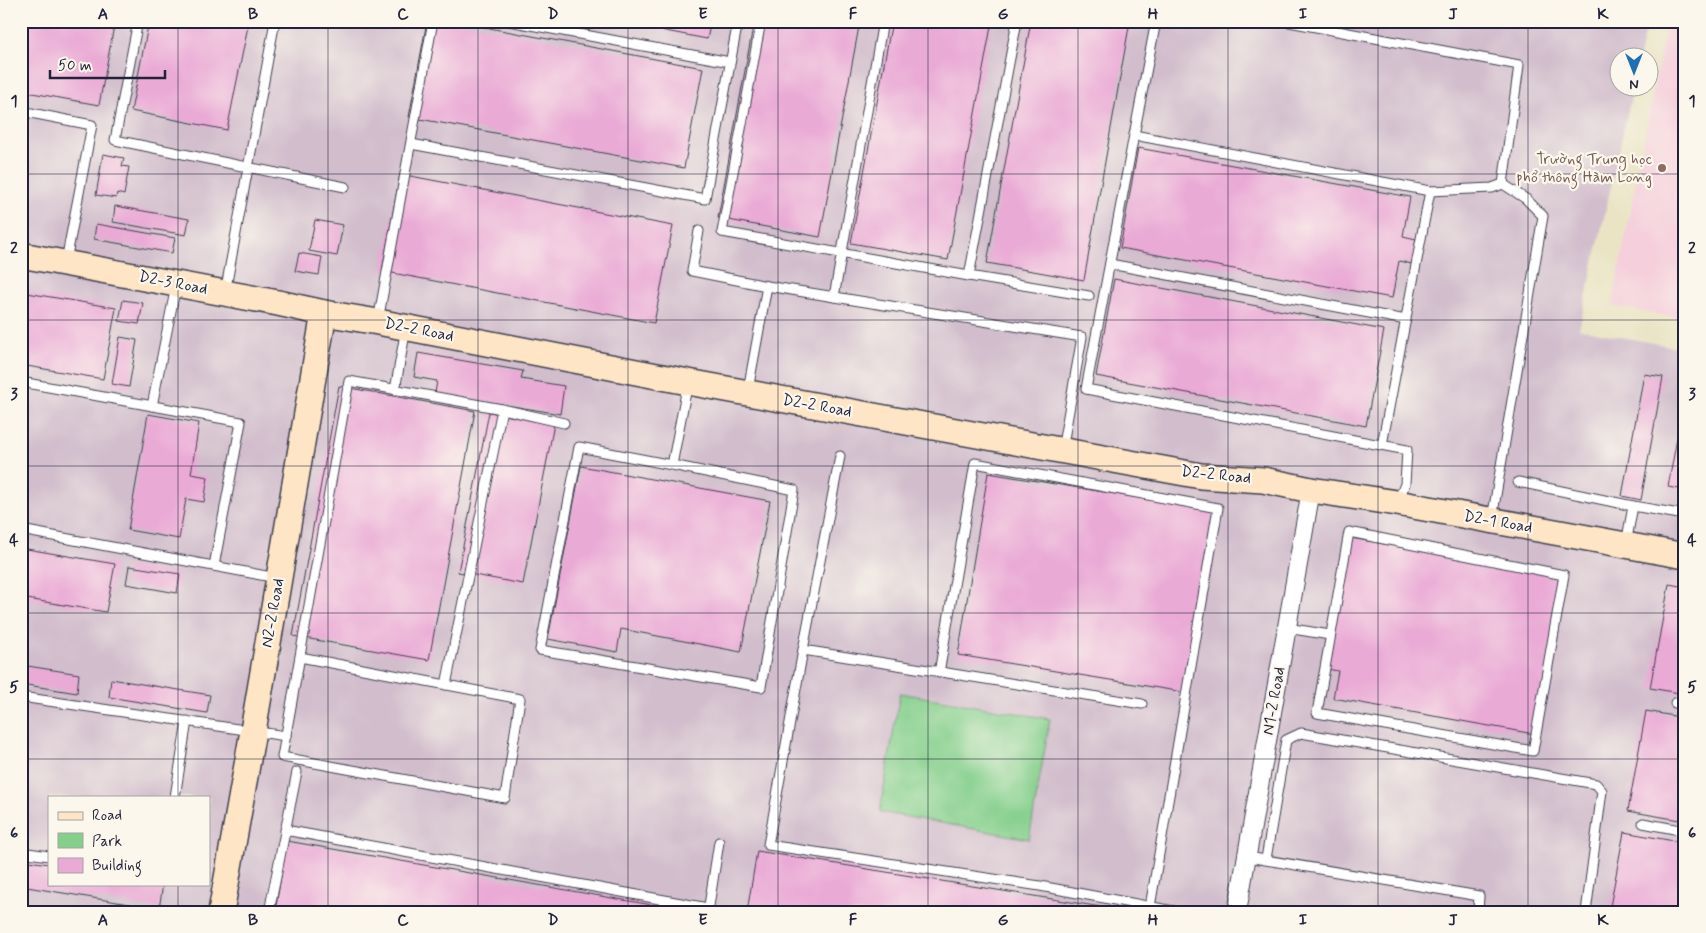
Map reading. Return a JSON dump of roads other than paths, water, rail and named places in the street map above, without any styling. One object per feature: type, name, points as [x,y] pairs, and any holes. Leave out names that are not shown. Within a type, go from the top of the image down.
[{"type":"main road","name":"D2-3 Road","points":[[21,255],[324,313]]},
{"type":"main road","name":"D2-2 Road","points":[[324,313],[1201,476],[1263,480],[1311,490]]},
{"type":"main road","name":"N2-2 Road","points":[[221,912],[324,313]]},
{"type":"main road","name":"D2-1 Road","points":[[1311,490],[1397,503],[1491,522],[1685,556]]},
{"type":"street","name":"N1-2 Road","points":[[1237,912],[1311,490]]},
{"type":"lane","points":[[138,21],[114,140],[345,187]]},
{"type":"lane","points":[[224,293],[275,21]]},
{"type":"lane","points":[[378,322],[433,21]]},
{"type":"lane","points":[[509,21],[730,62]]},
{"type":"lane","points":[[411,144],[705,199],[738,21]]},
{"type":"lane","points":[[761,21],[722,232],[1089,296]]},
{"type":"lane","points":[[834,297],[883,21]]},
{"type":"lane","points":[[969,276],[1017,21]]},
{"type":"lane","points":[[1156,21],[1086,389],[1407,450],[1405,484],[1397,503]]},
{"type":"lane","points":[[1284,21],[1520,66],[1503,184]]},
{"type":"lane","points":[[21,111],[92,125],[66,264]]},
{"type":"lane","points":[[1134,135],[1430,191],[1492,188],[1503,184]]},
{"type":"lane","points":[[1491,522],[1543,216],[1526,199],[1503,184]]},
{"type":"lane","points":[[1382,445],[1430,191]]},
{"type":"lane","points":[[699,231],[692,271],[767,286],[1082,337],[1062,450]]},
{"type":"lane","points":[[1110,264],[1406,320]]},
{"type":"lane","points":[[152,406],[176,284]]},
{"type":"lane","points":[[748,393],[767,286]]},
{"type":"lane","points":[[395,390],[406,327]]},
{"type":"lane","points":[[300,657],[520,699],[505,798],[282,756],[349,381],[502,409],[564,423]]},
{"type":"lane","points":[[21,382],[241,422],[214,566]]},
{"type":"lane","points":[[672,465],[688,382]]},
{"type":"lane","points":[[446,685],[502,409]]},
{"type":"lane","points":[[579,447],[672,465],[794,490],[761,687],[540,650],[579,447]]},
{"type":"lane","points":[[840,456],[768,844],[1040,886],[1179,912]]},
{"type":"lane","points":[[939,673],[975,463],[1218,508],[1150,907]]},
{"type":"lane","points":[[1518,482],[1685,516]]},
{"type":"lane","points":[[1626,545],[1633,506]]},
{"type":"lane","points":[[21,530],[279,578]]},
{"type":"lane","points":[[1349,532],[1564,575],[1533,752],[1317,713],[1330,634],[1349,532]]},
{"type":"lane","points":[[1287,628],[1330,634]]},
{"type":"lane","points":[[803,650],[1142,704]]},
{"type":"lane","points":[[21,697],[286,736]]},
{"type":"lane","points":[[1675,703],[1685,704]]},
{"type":"lane","points":[[175,796],[187,721]]},
{"type":"lane","points":[[1266,859],[1286,740],[1301,733],[1596,784],[1602,791],[1586,912]]},
{"type":"lane","points":[[269,912],[297,772]]},
{"type":"lane","points":[[1644,823],[1685,831]]},
{"type":"lane","points":[[285,830],[708,910],[720,842]]},
{"type":"lane","points":[[21,852],[48,856]]},
{"type":"lane","points":[[1248,857],[1479,896],[1478,912]]},
{"type":"place","name":"Trường Trung học phổ thông Hàm Long","points":[[1662,168]]}]
